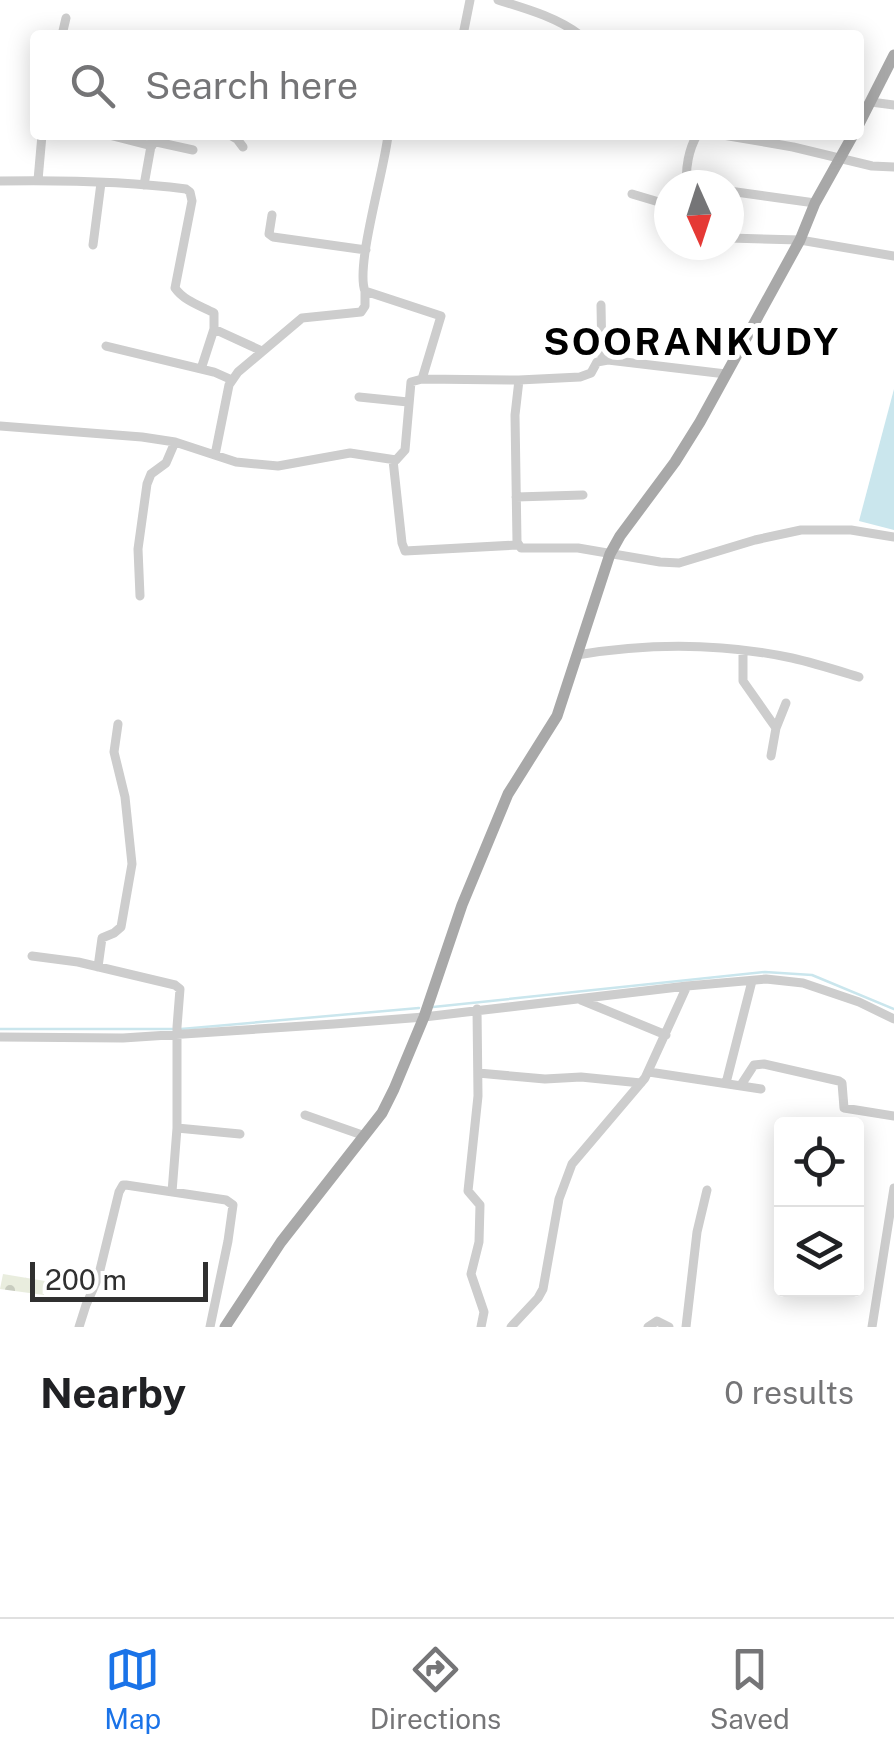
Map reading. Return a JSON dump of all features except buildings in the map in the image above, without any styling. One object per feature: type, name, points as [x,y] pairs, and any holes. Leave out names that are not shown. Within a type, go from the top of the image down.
[{"type":"main road","points":[[864,115],[894,56]]},
{"type":"main road","points":[[224,1327],[280,1242],[382,1113],[424,1017],[462,905],[508,794],[558,716],[610,554],[674,462],[726,374],[850,140]]},
{"type":"street","points":[[464,30],[470,0]]},
{"type":"street","points":[[498,0],[546,15],[573,30]]},
{"type":"street","points":[[63,30],[66,18]]},
{"type":"street","points":[[871,102],[894,105]]},
{"type":"street","points":[[38,180],[42,140]]},
{"type":"street","points":[[238,140],[243,147]]},
{"type":"street","points":[[215,455],[232,380],[238,372],[305,316],[361,312],[365,306],[362,280],[387,140]]},
{"type":"street","points":[[687,170],[694,140]]},
{"type":"street","points":[[753,140],[872,166],[894,167]]},
{"type":"street","points":[[794,147],[795,140]]},
{"type":"street","points":[[144,185],[153,141],[193,150]]},
{"type":"street","points":[[0,181],[144,185],[190,192],[192,200],[176,288],[214,312],[214,328],[202,369]]},
{"type":"street","points":[[93,245],[101,183]]},
{"type":"street","points":[[744,193],[815,203]]},
{"type":"street","points":[[632,194],[654,201]]},
{"type":"street","points":[[272,215],[272,237],[366,250]]},
{"type":"street","points":[[744,238],[800,240],[894,256]]},
{"type":"street","points":[[366,291],[441,316],[422,379]]},
{"type":"street","points":[[601,305],[602,360]]},
{"type":"street","points":[[214,328],[262,351]]},
{"type":"street","points":[[106,346],[232,380]]},
{"type":"street","points":[[0,426],[142,436],[175,442],[236,462],[278,466],[350,454],[394,460],[405,450],[411,382],[422,379],[586,376],[602,360],[726,374]]},
{"type":"street","points":[[517,545],[514,415],[519,380]]},
{"type":"street","points":[[359,397],[408,402]]},
{"type":"street","points":[[140,596],[138,549],[146,484],[151,474],[166,463],[175,442]]},
{"type":"street","points":[[394,460],[404,551],[517,545],[578,548],[660,562],[688,562],[801,530],[851,530],[894,538]]},
{"type":"street","points":[[516,497],[582,495]]},
{"type":"street","points":[[577,654],[658,645],[687,646],[794,659],[859,676]]},
{"type":"street","points":[[742,651],[743,681],[776,728]]},
{"type":"street","points":[[771,756],[786,703]]},
{"type":"street","points":[[98,967],[102,938],[120,927],[132,864],[126,797],[114,752],[118,724]]},
{"type":"street","points":[[32,956],[178,986],[177,1128],[172,1192]]},
{"type":"street","points":[[0,1037],[123,1038],[424,1017],[766,980],[804,984],[859,1002],[894,1019]]},
{"type":"street","points":[[726,1083],[752,981]]},
{"type":"street","points":[[511,1327],[543,1289],[560,1199],[572,1164],[641,1083],[686,986]]},
{"type":"street","points":[[579,998],[666,1035]]},
{"type":"street","points":[[477,1009],[478,1073],[468,1190],[480,1204],[479,1242],[471,1274],[483,1306],[485,1318],[481,1327]]},
{"type":"street","points":[[741,1086],[754,1064],[764,1064],[839,1081],[844,1108],[894,1116]]},
{"type":"street","points":[[648,1072],[762,1089]]},
{"type":"street","points":[[478,1073],[641,1083]]},
{"type":"street","points":[[304,1115],[365,1136]]},
{"type":"street","points":[[177,1128],[240,1134]]},
{"type":"street","points":[[80,1327],[98,1278],[121,1188],[126,1185],[226,1200],[233,1205],[210,1327]]},
{"type":"street","points":[[872,1327],[894,1188]]},
{"type":"street","points":[[686,1327],[697,1232],[707,1190]]},
{"type":"street","points":[[648,1327],[657,1320],[670,1327]]},
{"type":"green space","points":[[3,1274],[45,1281],[44,1295],[0,1289]]},
{"type":"water","points":[[894,389],[894,530],[859,521]]},
{"type":"waterway","points":[[433,1007],[765,972],[812,975],[894,1009]]},
{"type":"waterway","points":[[181,1029],[419,1008]]},
{"type":"waterway","points":[[0,1029],[173,1029]]},
{"type":"district","name":"SOORANKUDY","points":[[692,342]]}]
